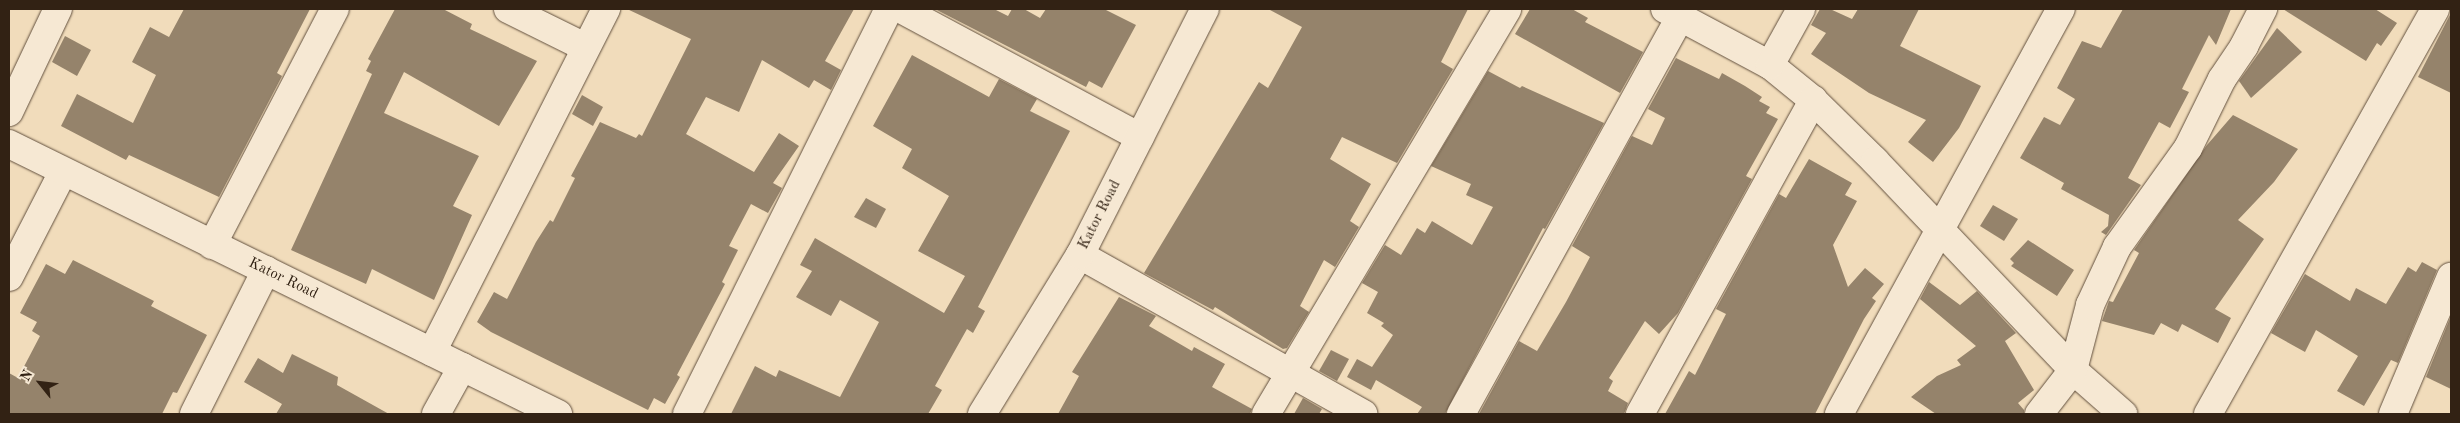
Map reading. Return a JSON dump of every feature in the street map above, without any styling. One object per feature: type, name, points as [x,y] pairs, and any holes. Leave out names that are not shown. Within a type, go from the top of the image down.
[{"type":"street","points":[[9,112],[58,9]]},
{"type":"street","points":[[212,245],[335,9]]},
{"type":"street","points":[[508,9],[585,47]]},
{"type":"street","points":[[432,352],[585,47],[606,9]]},
{"type":"street","points":[[687,414],[889,9]]},
{"type":"street","points":[[901,9],[1140,136]]},
{"type":"street","name":"Kator Road","points":[[982,414],[1080,255],[1205,9]]},
{"type":"street","points":[[1266,414],[1507,9]]},
{"type":"street","points":[[1770,65],[1801,9]]},
{"type":"street","points":[[1839,414],[1938,230],[2061,9]]},
{"type":"street","points":[[2039,414],[2073,370],[2090,305],[2117,247],[2188,148],[2222,79],[2244,46],[2262,9]]},
{"type":"street","points":[[2208,414],[2435,9]]},
{"type":"street","points":[[1461,414],[1673,12],[1770,65],[1813,100],[1876,161],[1938,230],[2073,370],[2123,414]]},
{"type":"street","points":[[1640,414],[1813,100]]},
{"type":"street","name":"Kator Road","points":[[9,144],[558,414]]},
{"type":"street","points":[[9,277],[63,172]]},
{"type":"street","points":[[1080,255],[1363,414]]},
{"type":"street","points":[[194,414],[266,270]]},
{"type":"street","points":[[2393,414],[2451,277]]},
{"type":"street","points":[[436,414],[462,367]]},
{"type":"building","points":[[184,9],[310,9],[277,73],[282,76],[219,197],[129,155],[126,160],[61,126],[77,94],[133,123],[156,75],[132,62],[150,27],[169,37]]},
{"type":"building","points":[[395,9],[443,9],[472,24],[470,29],[537,61],[499,126],[404,72],[384,113],[479,156],[453,206],[472,215],[434,300],[372,269],[366,284],[291,250],[372,74],[366,71],[371,61],[368,59]]},
{"type":"building","points":[[627,9],[854,9],[825,61],[841,70],[831,90],[814,80],[809,88],[762,60],[739,112],[706,97],[686,134],[754,172],[779,133],[799,146],[773,183],[782,188],[768,213],[751,204],[729,246],[738,250],[722,282],[725,284],[677,375],[680,377],[665,404],[654,398],[648,410],[491,332],[477,322],[494,292],[507,299],[536,242],[550,220],[553,222],[575,178],[571,176],[600,122],[636,138],[639,134],[642,136],[691,39]]},
{"type":"building","points":[[935,9],[994,9],[1008,16],[1012,9],[1024,9],[1040,18],[1046,9],[1104,9],[1136,25],[1102,88],[1089,81],[1086,87]]},
{"type":"building","points":[[1268,9],[1468,9],[1441,62],[1453,69],[1397,163],[1342,137],[1330,159],[1371,184],[1350,221],[1359,227],[1335,267],[1324,260],[1300,306],[1309,312],[1287,348],[1283,349],[1215,307],[1213,310],[1144,273],[1259,82],[1268,88],[1302,27]]},
{"type":"building","points":[[1530,9],[1572,9],[1588,18],[1585,22],[1643,52],[1620,93],[1515,34]]},
{"type":"building","points":[[1820,9],[1830,9],[1852,19],[1858,9],[1919,9],[1900,46],[1981,86],[1959,128],[1933,162],[1908,142],[1926,120],[1869,93],[1811,54],[1826,33],[1811,25]]},
{"type":"building","points":[[2123,9],[2231,9],[2216,45],[2209,35],[2182,89],[2189,92],[2170,128],[2159,122],[2128,178],[2141,185],[2106,235],[2101,232],[2108,226],[2109,215],[2061,189],[2064,183],[2020,158],[2044,117],[2060,125],[2075,99],[2057,88],[2082,41],[2101,48]]},
{"type":"building","points":[[2283,9],[2375,9],[2397,23],[2381,46],[2377,43],[2366,61]]},
{"type":"building","points":[[2451,13],[2451,93],[2418,77]]},
{"type":"building","points":[[2277,28],[2302,52],[2251,98],[2239,81]]},
{"type":"building","points":[[65,36],[91,50],[77,76],[52,62]]},
{"type":"building","points":[[912,55],[989,97],[999,79],[1037,99],[1030,111],[1070,131],[978,307],[985,311],[973,333],[967,329],[935,386],[942,390],[928,414],[731,414],[755,366],[776,377],[779,370],[840,397],[879,322],[840,300],[831,316],[796,297],[812,271],[800,265],[815,238],[944,313],[965,276],[918,251],[949,196],[902,168],[912,149],[873,126]]},
{"type":"building","points":[[1676,58],[1719,79],[1722,73],[1745,86],[1762,97],[1759,101],[1770,107],[1766,113],[1778,119],[1746,176],[1752,179],[1678,313],[1659,334],[1645,321],[1609,378],[1613,381],[1608,391],[1628,403],[1624,414],[1479,414],[1519,341],[1537,351],[1566,302],[1590,257],[1572,246],[1632,136],[1652,145],[1665,118],[1648,109]]},
{"type":"building","points":[[1488,71],[1520,88],[1522,86],[1604,123],[1545,229],[1543,228],[1445,414],[1417,414],[1422,407],[1376,380],[1371,390],[1347,377],[1357,359],[1372,367],[1393,335],[1381,326],[1384,323],[1367,313],[1378,292],[1362,283],[1385,245],[1401,255],[1417,228],[1425,233],[1432,221],[1472,245],[1493,207],[1466,195],[1471,184],[1431,166]]},
{"type":"building","points":[[582,95],[603,107],[593,126],[572,114]]},
{"type":"building","points":[[2233,115],[2298,149],[2274,182],[2238,220],[2264,239],[2215,309],[2231,318],[2218,343],[2182,324],[2178,332],[2161,323],[2154,335],[2102,321],[2109,301],[2113,302],[2139,253],[2134,250],[2207,145]]},
{"type":"building","points":[[1809,159],[1852,183],[1845,195],[1857,201],[1833,245],[1848,287],[1865,268],[1884,284],[1872,298],[1876,301],[1864,319],[1815,414],[1665,414],[1689,371],[1695,375],[1726,314],[1716,309],[1779,194],[1786,198]]},
{"type":"building","points":[[866,198],[886,209],[876,228],[854,217]]},
{"type":"building","points":[[1993,205],[2018,219],[2004,241],[1980,226]]},
{"type":"building","points":[[2028,240],[2074,270],[2057,296],[2011,266],[2014,263],[2010,259]]},
{"type":"building","points":[[73,260],[154,301],[151,306],[207,335],[177,393],[173,392],[162,414],[9,414],[9,373],[18,378],[40,336],[32,331],[37,322],[20,313],[46,264],[65,274]]},
{"type":"building","points":[[2422,262],[2437,270],[2398,363],[2391,360],[2364,406],[2337,391],[2358,356],[2316,330],[2305,352],[2271,333],[2305,274],[2350,301],[2356,288],[2386,304],[2408,267],[2416,272]]},
{"type":"building","points":[[1929,282],[1960,305],[1977,291],[2016,333],[2005,341],[2034,390],[2018,403],[2024,410],[2024,414],[1936,414],[1911,397],[1937,376],[1961,365],[1957,360],[1976,346],[1920,299]]},
{"type":"building","points":[[1119,297],[1156,316],[1149,326],[1192,351],[1194,347],[1225,364],[1212,387],[1252,409],[1250,414],[1058,414],[1079,376],[1072,372]]},
{"type":"building","points":[[2451,316],[2451,389],[2426,377]]},
{"type":"building","points":[[1331,350],[1349,359],[1337,381],[1319,371]]},
{"type":"building","points":[[292,354],[338,377],[337,385],[389,414],[276,414],[282,404],[244,382],[258,358],[283,373]]},
{"type":"building","points":[[1303,398],[1322,409],[1319,414],[1294,414]]}]
